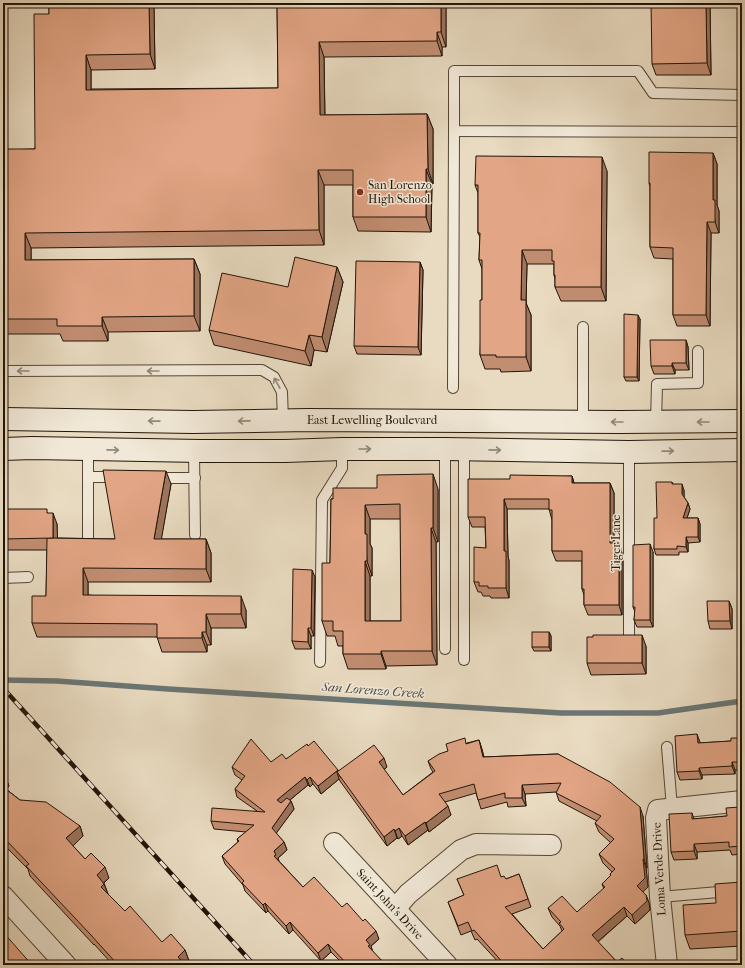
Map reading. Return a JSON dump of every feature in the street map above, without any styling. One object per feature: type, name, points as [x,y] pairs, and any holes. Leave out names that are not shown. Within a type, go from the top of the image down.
[{"type":"main road","name":"East Lewelling Boulevard","points":[[3,419],[193,422],[308,420],[583,422],[742,421]]},
{"type":"main road","points":[[283,421],[284,451]]},
{"type":"main road","points":[[3,449],[284,451],[342,449],[455,449],[629,452],[741,448]]},
{"type":"street","name":"Loma Verde Drive","points":[[666,965],[660,897],[656,818],[658,810],[742,801]]},
{"type":"street","name":"Saint John's Drive","points":[[334,843],[447,965]]},
{"type":"street","points":[[395,909],[408,894],[461,850],[476,844],[551,845]]},
{"type":"street","points":[[3,896],[66,965]]},
{"type":"lane","points":[[453,388],[454,71],[638,72],[653,93],[742,95]]},
{"type":"lane","points":[[454,131],[742,132]]},
{"type":"lane","points":[[582,327],[583,422]]},
{"type":"lane","points":[[656,422],[657,384],[698,383],[698,351]]},
{"type":"lane","points":[[3,371],[262,370],[274,377],[282,392],[283,421]]},
{"type":"lane","points":[[88,449],[88,546]]},
{"type":"lane","points":[[320,662],[322,500],[342,468],[342,449]]},
{"type":"lane","points":[[445,649],[455,449]]},
{"type":"lane","points":[[455,449],[464,660]]},
{"type":"lane","points":[[194,451],[195,535]]},
{"type":"lane","name":"Tiger Lane","points":[[629,452],[629,635]]},
{"type":"lane","points":[[88,477],[126,477]]},
{"type":"lane","points":[[149,478],[195,478]]},
{"type":"lane","points":[[3,578],[28,577]]},
{"type":"lane","points":[[667,747],[672,808]]},
{"type":"lane","points":[[660,897],[742,890]]},
{"type":"building","points":[[49,3],[149,3],[150,54],[86,55],[86,90],[278,88],[277,3],[441,3],[441,32],[437,32],[437,41],[319,42],[320,115],[427,114],[428,169],[426,169],[426,217],[353,217],[353,170],[318,170],[319,230],[25,233],[25,260],[194,259],[194,316],[102,317],[102,326],[57,326],[57,319],[3,319],[3,150],[35,149],[34,14],[49,14]]},
{"type":"building","points":[[651,3],[706,3],[707,63],[652,64]]},
{"type":"building","points":[[649,152],[713,153],[713,200],[715,200],[715,222],[707,222],[706,315],[673,315],[673,248],[650,247]]},
{"type":"building","points":[[476,156],[602,157],[601,287],[555,287],[552,250],[522,250],[521,300],[526,300],[526,357],[496,357],[496,355],[480,355],[482,260],[479,260],[480,233],[478,233],[478,185],[475,185]]},
{"type":"building","points":[[295,257],[337,267],[322,337],[309,335],[305,351],[209,330],[222,273],[288,287]]},
{"type":"building","points":[[356,261],[420,262],[418,347],[354,346]]},
{"type":"building","points":[[624,314],[638,315],[637,377],[624,377]]},
{"type":"building","points":[[650,340],[686,340],[686,363],[672,363],[672,366],[651,366]]},
{"type":"building","points":[[103,470],[166,471],[154,539],[206,539],[206,569],[83,568],[83,595],[241,596],[241,614],[206,614],[206,632],[202,632],[202,638],[157,638],[157,624],[32,623],[32,596],[46,596],[47,538],[115,539]]},
{"type":"building","points":[[433,474],[433,528],[431,528],[432,651],[381,651],[381,654],[343,654],[343,631],[333,631],[333,621],[322,621],[322,563],[330,563],[331,499],[333,499],[333,488],[377,488],[377,475]],"holes":[[[400,504],[401,621],[365,621],[365,561],[367,561],[365,505]]]},
{"type":"building","points":[[510,475],[572,476],[572,483],[610,483],[610,543],[619,543],[619,605],[584,605],[584,589],[582,589],[582,551],[552,551],[552,510],[549,510],[549,499],[504,499],[506,588],[488,588],[488,586],[479,586],[479,582],[474,582],[474,547],[486,548],[485,517],[468,517],[468,479],[510,479]]},
{"type":"building","points":[[741,478],[742,478],[742,516]]},
{"type":"building","points":[[656,482],[672,482],[672,484],[682,484],[682,494],[688,503],[683,518],[698,518],[698,537],[686,537],[686,547],[677,546],[677,549],[654,549],[654,518],[657,518]]},
{"type":"building","points":[[3,509],[47,509],[47,513],[53,513],[53,538],[3,539]]},
{"type":"building","points":[[650,544],[650,620],[634,620],[633,545]]},
{"type":"building","points":[[293,569],[312,570],[311,628],[308,628],[308,642],[292,641]]},
{"type":"building","points":[[707,601],[729,601],[730,621],[708,621]]},
{"type":"building","points":[[532,632],[549,632],[549,647],[532,647]]},
{"type":"building","points":[[593,635],[642,635],[642,663],[587,663],[587,637],[593,637]]},
{"type":"building","points":[[697,734],[698,743],[731,741],[731,738],[742,738],[742,762],[732,762],[732,766],[699,768],[699,771],[677,772],[675,736]]},
{"type":"building","points":[[465,738],[466,744],[479,740],[483,757],[558,754],[610,782],[640,807],[645,878],[637,886],[646,895],[647,901],[632,915],[624,907],[592,935],[617,962],[622,958],[628,965],[505,965],[474,930],[472,931],[468,922],[458,926],[448,902],[464,895],[457,879],[497,865],[501,877],[504,876],[506,879],[519,874],[528,899],[505,907],[543,949],[564,929],[559,923],[561,922],[548,908],[562,896],[577,912],[605,887],[602,884],[615,869],[599,854],[614,839],[595,823],[601,816],[556,793],[561,783],[522,785],[522,798],[505,798],[505,793],[478,800],[474,784],[439,794],[448,806],[426,823],[425,822],[405,836],[399,828],[395,831],[394,829],[384,837],[337,772],[374,745],[384,758],[379,762],[403,795],[435,771],[428,761],[439,754],[448,751],[446,744]]},
{"type":"building","points":[[251,739],[271,762],[282,754],[286,759],[307,744],[308,746],[314,741],[338,770],[318,786],[310,777],[307,780],[305,777],[277,800],[281,803],[287,798],[291,801],[272,828],[284,842],[274,851],[276,855],[274,856],[303,887],[314,877],[342,907],[347,903],[363,921],[365,919],[376,931],[366,940],[370,945],[368,946],[386,965],[348,965],[328,944],[318,953],[290,922],[286,926],[265,903],[263,905],[242,883],[244,881],[222,856],[239,841],[237,839],[254,825],[211,821],[212,808],[265,812],[235,789],[245,776],[232,767]]},
{"type":"building","points":[[3,787],[20,800],[46,802],[80,826],[66,838],[85,859],[91,853],[105,867],[97,875],[104,884],[101,887],[125,911],[130,906],[162,942],[171,934],[185,950],[178,957],[185,965],[118,965],[26,866],[29,864],[3,837]]},
{"type":"building","points":[[740,807],[742,812],[742,846],[729,847],[729,842],[694,844],[694,851],[671,852],[669,814],[692,813],[692,819],[727,816],[726,808]]},
{"type":"building","points":[[742,882],[742,931],[685,935],[683,905],[716,903],[715,884]]},
{"type":"building","points":[[3,932],[32,965],[3,965]]},
{"type":"waterway","name":"San Lorenzo Creek","points":[[3,680],[57,681],[561,713],[658,713],[742,701]]},
{"type":"railway","points":[[3,688],[254,965]]},
{"type":"place","name":"San Lorenzo High School","points":[[360,192]]}]
